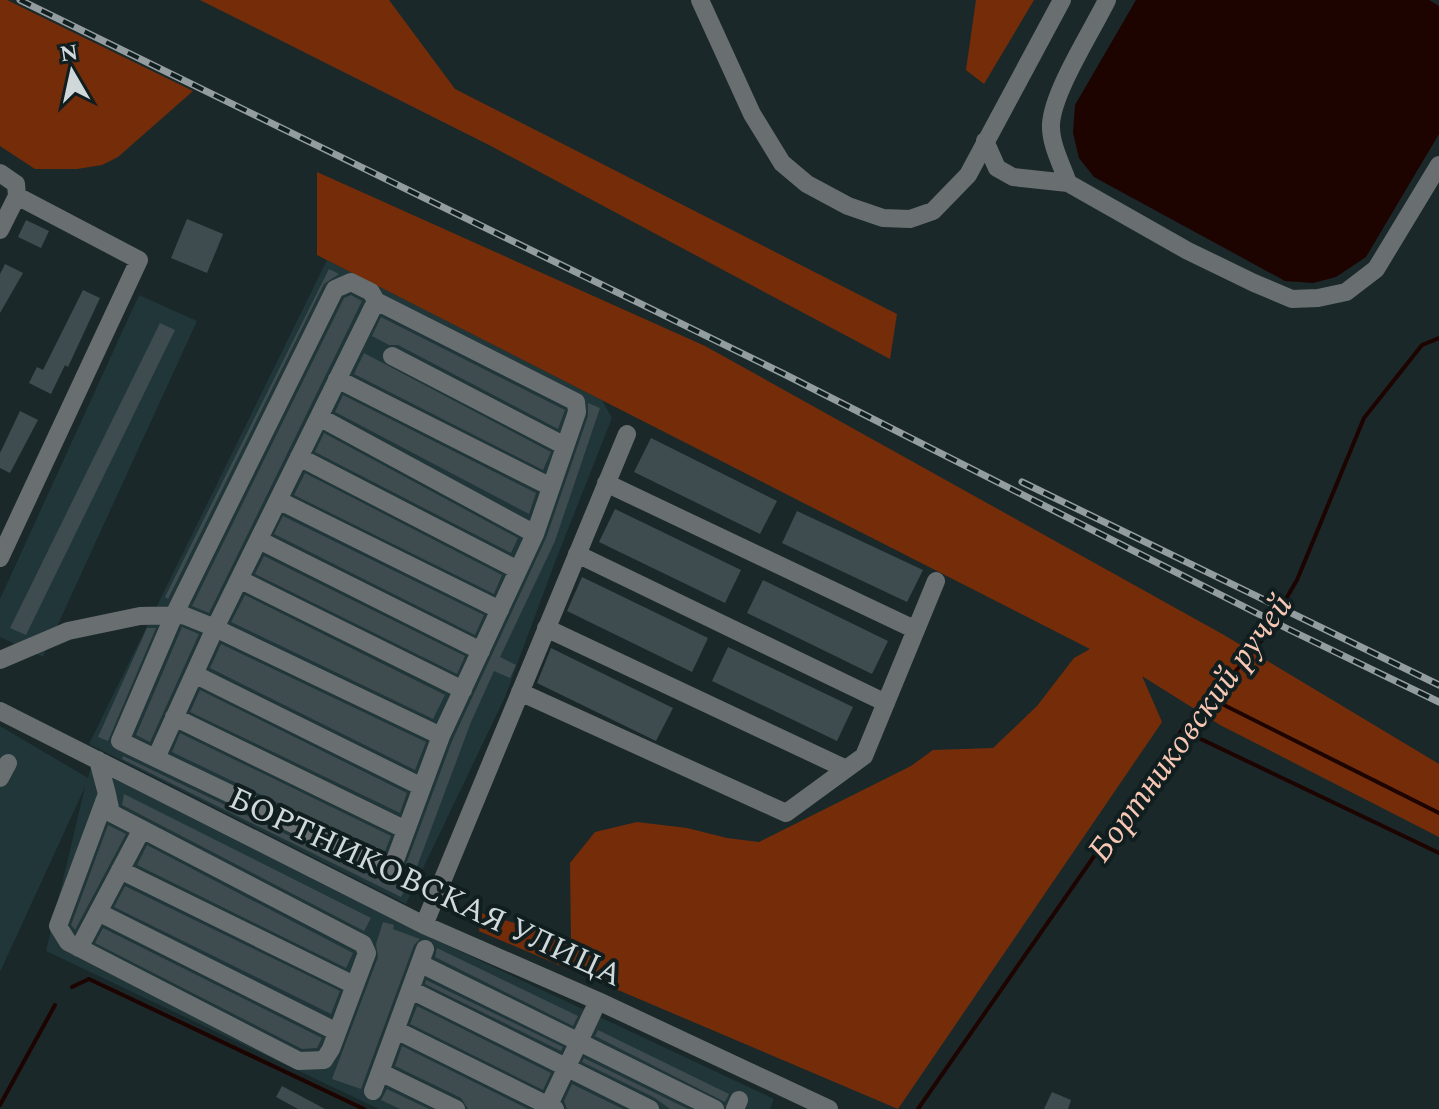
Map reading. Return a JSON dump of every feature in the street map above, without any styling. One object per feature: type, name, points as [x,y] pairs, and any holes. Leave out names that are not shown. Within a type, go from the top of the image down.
[{"type":"street","points":[[685,0],[702,6],[752,114],[782,163],[807,184],[848,206],[883,218],[910,219],[933,211],[968,175],[1062,0]]},
{"type":"street","points":[[1068,183],[1051,123],[1059,94],[1107,0]]},
{"type":"street","points":[[985,141],[991,159],[1005,173],[1013,177],[1068,183],[1188,251],[1292,299],[1346,292],[1376,269],[1439,165]]},
{"type":"street","points":[[0,173],[16,184],[17,196],[0,230]]},
{"type":"street","points":[[0,558],[139,260],[17,196]]},
{"type":"street","points":[[351,282],[371,292],[376,301],[576,402],[577,412],[535,534],[441,736],[391,871],[120,741],[174,615],[335,289],[351,282]]},
{"type":"street","points":[[156,758],[215,628],[376,301]]},
{"type":"street","points":[[392,356],[565,446]]},
{"type":"street","points":[[337,379],[551,487]]},
{"type":"street","points":[[319,417],[535,534]]},
{"type":"street","points":[[424,925],[627,434]]},
{"type":"street","points":[[299,457],[518,570]]},
{"type":"street","points":[[606,483],[916,630]]},
{"type":"street","points":[[278,500],[500,610]]},
{"type":"street","points":[[259,540],[481,651]]},
{"type":"street","points":[[577,554],[886,703]]},
{"type":"street","points":[[239,579],[463,690]]},
{"type":"street","points":[[520,692],[786,813],[864,756],[936,581]]},
{"type":"street","points":[[0,660],[68,631],[140,616],[183,615],[441,736]]},
{"type":"street","points":[[546,628],[846,769]]},
{"type":"street","points":[[194,674],[422,787]]},
{"type":"street","name":"БОРТНИКОВСКАЯ УЛИЦА","points":[[0,711],[424,925],[598,1001],[829,1109]]},
{"type":"street","points":[[174,717],[406,830]]},
{"type":"street","points":[[98,760],[107,794],[111,813],[363,944],[367,953],[324,1060],[299,1061],[68,942],[58,926],[107,794]]},
{"type":"street","points":[[79,948],[142,829]]},
{"type":"street","points":[[120,870],[354,985]]},
{"type":"street","points":[[98,912],[337,1032]]},
{"type":"street","points":[[373,1091],[423,956],[579,1042],[715,1109]]},
{"type":"street","points":[[411,990],[650,1109]]},
{"type":"street","points":[[396,1030],[550,1108],[598,1001]]},
{"type":"street","points":[[380,1072],[456,1109]]},
{"type":"shaded area","points":[[0,0],[7,0],[193,91],[118,157],[102,165],[77,169],[35,169],[0,146]]},
{"type":"shaded area","points":[[200,0],[389,0],[455,89],[897,314],[890,359],[491,146]]},
{"type":"shaded area","points":[[976,0],[1034,0],[984,84],[966,70]]},
{"type":"shaded area","points":[[1136,0],[1429,0],[1439,6],[1439,134],[1366,257],[1336,277],[1313,283],[1285,281],[1094,177],[1079,158],[1073,133],[1075,105]]},
{"type":"shaded area","points":[[317,172],[705,346],[1224,635],[1439,764],[1439,837],[1220,725],[1142,676],[1162,722],[898,1109],[479,931],[481,913],[571,940],[570,863],[595,832],[637,822],[759,842],[911,766],[933,750],[993,748],[1037,706],[1074,658],[1090,649],[317,255]]},
{"type":"shaded area","points":[[327,260],[602,400],[612,418],[505,697],[406,904],[89,744]]},
{"type":"shaded area","points":[[139,295],[197,321],[43,657],[0,637],[0,599]]},
{"type":"shaded area","points":[[0,726],[88,778],[91,767],[404,925],[774,1099],[770,1109],[379,1109],[46,951],[85,787],[0,972]]},
{"type":"building","points":[[187,219],[223,234],[207,273],[171,258]]},
{"type":"building","points":[[26,220],[49,231],[41,248],[18,237]]},
{"type":"building","points":[[5,264],[23,273],[0,313],[0,274]]},
{"type":"building","points":[[329,269],[339,274],[324,284],[168,599],[165,597]]},
{"type":"building","points":[[83,290],[100,298],[68,367],[65,365],[51,394],[29,383],[37,367],[43,370]]},
{"type":"building","points":[[351,295],[362,301],[209,613],[192,606],[344,298]]},
{"type":"building","points":[[381,317],[565,410],[558,429],[398,345],[389,345],[372,336]]},
{"type":"building","points":[[160,323],[175,330],[26,635],[10,628]]},
{"type":"building","points":[[364,353],[551,452],[543,470],[354,374]]},
{"type":"building","points":[[343,395],[536,493],[529,514],[335,412]]},
{"type":"building","points":[[588,403],[600,408],[555,541],[500,657],[516,665],[510,678],[494,671],[471,722],[412,880],[401,897],[122,759],[123,756],[386,882],[398,881],[452,741],[546,538],[588,416]]},
{"type":"building","points":[[20,411],[38,420],[10,473],[0,468],[0,453]]},
{"type":"building","points":[[324,433],[518,538],[511,553],[315,452]]},
{"type":"building","points":[[651,438],[777,501],[760,534],[634,472]]},
{"type":"building","points":[[305,473],[502,575],[494,594],[294,495]]},
{"type":"building","points":[[615,509],[741,570],[725,603],[599,542]]},
{"type":"building","points":[[797,511],[923,570],[907,602],[782,543]]},
{"type":"building","points":[[283,516],[484,615],[475,635],[274,534]]},
{"type":"building","points":[[264,556],[465,656],[457,674],[255,574]]},
{"type":"building","points":[[582,577],[708,638],[692,672],[567,611]]},
{"type":"building","points":[[763,580],[888,641],[872,674],[747,613]]},
{"type":"building","points":[[245,595],[445,695],[433,719],[231,622]]},
{"type":"building","points":[[182,627],[199,634],[150,742],[136,735]]},
{"type":"building","points":[[147,628],[156,628],[108,741],[98,737]]},
{"type":"building","points":[[221,644],[426,742],[415,770],[210,668]]},
{"type":"building","points":[[728,647],[853,707],[837,741],[712,681]]},
{"type":"building","points":[[551,648],[673,708],[656,741],[537,683]]},
{"type":"building","points":[[200,690],[407,793],[400,813],[190,712]]},
{"type":"building","points":[[180,733],[391,836],[384,854],[172,752]]},
{"type":"building","points":[[124,794],[371,918],[364,931],[122,805]]},
{"type":"building","points":[[108,825],[126,834],[75,930],[71,925]]},
{"type":"building","points":[[147,845],[353,953],[346,968],[137,865]]},
{"type":"building","points":[[125,886],[340,991],[331,1014],[114,907]]},
{"type":"building","points":[[383,922],[420,939],[414,945],[361,1089],[332,1079],[378,957],[376,944]]},
{"type":"building","points":[[103,928],[322,1038],[317,1048],[302,1049],[95,943]]},
{"type":"building","points":[[437,948],[578,1016],[573,1026],[435,957]]},
{"type":"building","points":[[426,980],[563,1047],[561,1051],[425,984]]},
{"type":"building","points":[[417,1006],[551,1073],[543,1090],[410,1024]]},
{"type":"building","points":[[598,1030],[729,1094],[725,1102],[595,1036]]},
{"type":"building","points":[[402,1046],[528,1109],[468,1109],[461,1098],[395,1066]]},
{"type":"building","points":[[584,1058],[688,1109],[670,1109],[655,1098],[582,1062]]},
{"type":"building","points":[[572,1084],[623,1109],[567,1109],[564,1101]]},
{"type":"building","points":[[282,1086],[325,1109],[298,1109],[276,1097]]},
{"type":"building","points":[[387,1089],[429,1109],[400,1109],[381,1100]]},
{"type":"building","points":[[1052,1092],[1071,1100],[1068,1109],[1044,1109]]},
{"type":"waterway","name":"Бортниковский ручей","points":[[918,1109],[1182,730],[1262,640],[1297,580],[1364,418],[1422,345],[1439,338]]},
{"type":"waterway","points":[[1212,699],[1439,813]]},
{"type":"waterway","points":[[1182,730],[1439,853]]},
{"type":"waterway","points":[[72,987],[89,979],[364,1109]]},
{"type":"waterway","points":[[0,1105],[55,1005]]},
{"type":"railway","points":[[20,0],[784,374],[1439,702]]},
{"type":"railway","points":[[1022,482],[1439,685]]}]
